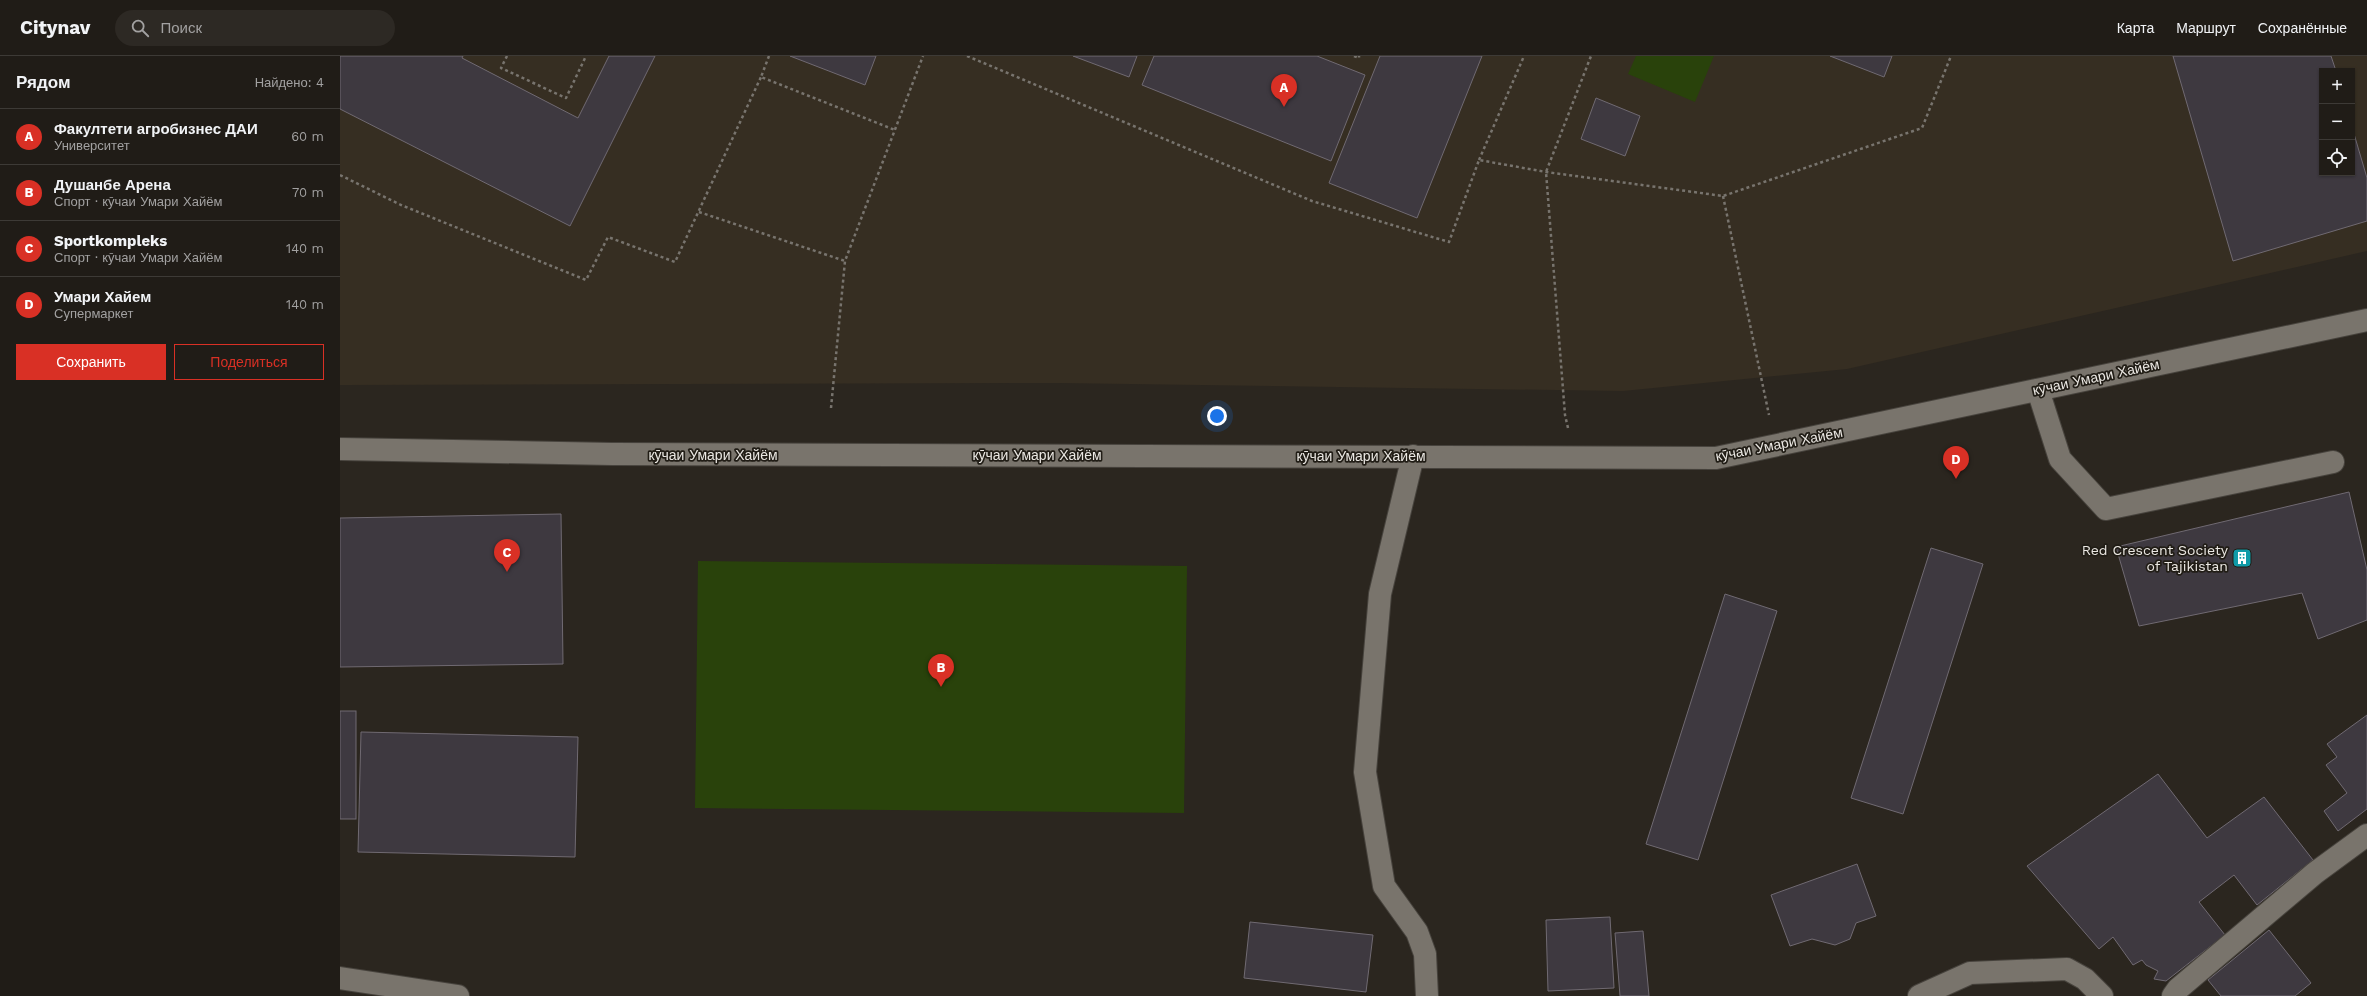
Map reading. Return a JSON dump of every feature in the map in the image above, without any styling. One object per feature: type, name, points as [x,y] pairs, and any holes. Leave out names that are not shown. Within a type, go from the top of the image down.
[{"type":"street","name":"кӯчаи Умари Хайём","points":[[340,449],[612,454],[1716,458],[2367,320]]},
{"type":"street","points":[[2038,390],[2060,460],[2106,508],[2333,462]]},
{"type":"street","points":[[1413,456],[1380,594],[1364,772],[1384,886],[1417,932],[1425,954],[1427,996]]},
{"type":"street","points":[[2173,996],[2178,989],[2314,873],[2367,835]]},
{"type":"street","points":[[1919,996],[1970,973],[2067,969],[2085,979],[2102,996]]},
{"type":"street","points":[[340,978],[458,996]]},
{"type":"path","points":[[508,56],[502,68],[566,98],[586,56]]},
{"type":"path","points":[[340,175],[402,205],[586,280],[608,237],[675,262],[761,77],[769,56]]},
{"type":"path","points":[[832,408],[845,261],[923,56]]},
{"type":"path","points":[[967,56],[1312,201],[1449,242],[1479,160],[1524,56]]},
{"type":"path","points":[[1354,56],[1358,58],[1359,56]]},
{"type":"path","points":[[1574,457],[1565,416],[1546,172],[1591,56]]},
{"type":"path","points":[[1479,160],[1546,172],[1722,196],[1922,128],[1951,56]]},
{"type":"path","points":[[761,77],[895,130]]},
{"type":"path","points":[[1722,196],[1776,445]]},
{"type":"path","points":[[699,212],[845,261]]},
{"type":"shaded area","points":[[340,56],[2367,56],[2367,251],[1847,369],[1623,391],[1058,383],[340,385]]},
{"type":"green space","points":[[1636,56],[1714,56],[1695,102],[1628,74]]},
{"type":"green space","points":[[698,561],[1187,566],[1184,813],[695,808]]},
{"type":"building","points":[[340,56],[463,56],[462,58],[578,118],[609,56],[655,56],[570,226],[340,109]]},
{"type":"building","points":[[790,56],[876,56],[865,85]]},
{"type":"building","points":[[1073,56],[1137,56],[1129,77]]},
{"type":"building","points":[[1154,56],[1317,56],[1365,75],[1331,161],[1142,85]]},
{"type":"building","points":[[1380,56],[1482,56],[1417,218],[1329,183]]},
{"type":"building","points":[[1830,56],[1892,56],[1884,77]]},
{"type":"building","points":[[2173,56],[2331,56],[2335,68],[2319,68],[2319,176],[2355,176],[2355,137],[2367,178],[2367,221],[2233,261]]},
{"type":"building","points":[[1596,98],[1640,116],[1625,156],[1581,139]]},
{"type":"building","name":"Red Crescent Society of Tajikistan","points":[[2349,492],[2367,570],[2367,620],[2318,639],[2302,593],[2139,626],[2116,547]]},
{"type":"building","points":[[561,514],[563,664],[340,667],[340,518]]},
{"type":"building","points":[[1931,548],[1983,564],[1903,814],[1851,798]]},
{"type":"building","points":[[1725,594],[1777,611],[1698,860],[1646,844]]},
{"type":"building","points":[[340,711],[356,711],[356,819],[340,819]]},
{"type":"building","points":[[2367,715],[2367,809],[2338,831],[2324,811],[2347,793],[2326,765],[2337,757],[2327,744]]},
{"type":"building","points":[[361,732],[578,737],[575,857],[358,852]]},
{"type":"building","points":[[2158,774],[2207,838],[2264,797],[2313,860],[2257,905],[2234,875],[2199,902],[2225,935],[2166,981],[2154,979],[2158,971],[2146,965],[2142,960],[2133,965],[2113,937],[2099,949],[2027,866]]},
{"type":"building","points":[[1857,864],[1876,916],[1856,923],[1850,939],[1835,945],[1812,939],[1790,946],[1771,895]]},
{"type":"building","points":[[1610,917],[1614,988],[1548,991],[1546,920]]},
{"type":"building","points":[[1250,922],[1373,935],[1366,992],[1244,978]]},
{"type":"building","points":[[2269,930],[2311,983],[2295,996],[2221,996],[2208,980]]},
{"type":"building","points":[[1643,931],[1649,996],[1620,996],[1615,933]]},
{"type":"place","name":"Факултети агробизнес ДАИ","points":[[1284,107]]},
{"type":"place","name":"Умари Хайем","points":[[1956,479]]},
{"type":"place","name":"Red Crescent Society of Tajikistan","points":[[2242,558]]},
{"type":"place","name":"Sportkompleks","points":[[507,572]]},
{"type":"place","name":"Душанбе Арена","points":[[941,687]]}]
